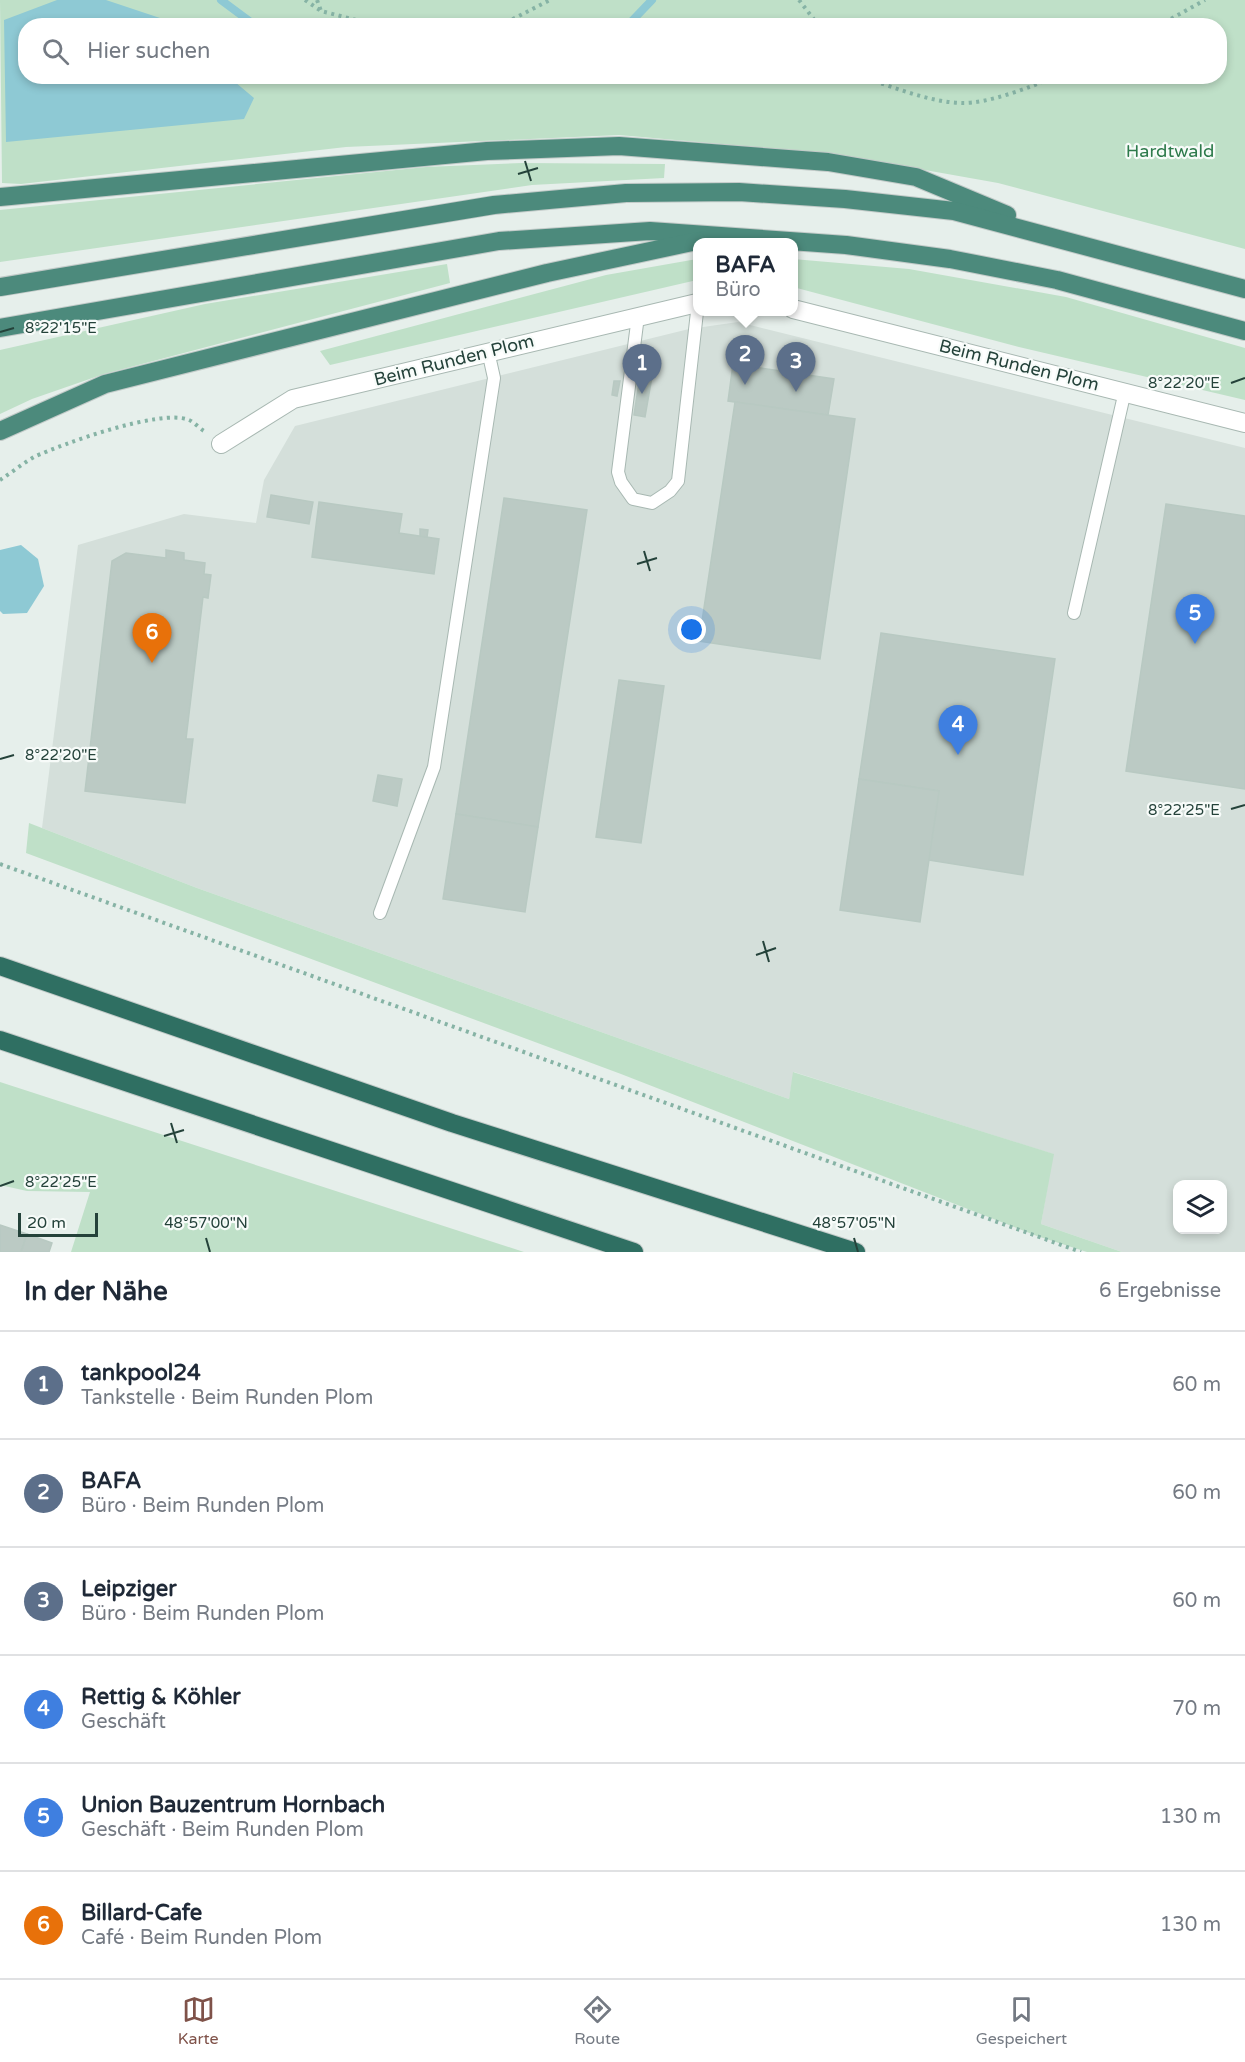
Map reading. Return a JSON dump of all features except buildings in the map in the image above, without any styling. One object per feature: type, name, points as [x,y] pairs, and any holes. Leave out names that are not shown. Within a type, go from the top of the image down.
[{"type":"highway","points":[[0,197],[488,151],[619,146],[828,162],[916,177],[1061,238]]},
{"type":"highway","points":[[3,286],[494,205],[626,192],[738,192],[845,199],[954,211],[1245,289]]},
{"type":"highway","points":[[0,328],[499,241],[650,231],[730,238]]},
{"type":"highway","points":[[708,238],[713,237]]},
{"type":"highway","points":[[0,431],[105,384],[547,273],[693,241]]},
{"type":"highway","points":[[798,242],[846,245],[950,259],[1057,280],[1245,331]]},
{"type":"highway","points":[[0,966],[452,1123],[856,1252]]},
{"type":"highway","points":[[0,1040],[634,1252]]},
{"type":"street","name":"Beim Runden Plom","points":[[221,444],[293,399],[693,304]]},
{"type":"street","name":"Beim Runden Plom","points":[[798,310],[1245,423]]},
{"type":"lane","points":[[638,316],[618,472],[621,482],[633,499],[652,503],[670,491],[678,481],[697,316]]},
{"type":"lane","points":[[380,913],[434,767],[494,378],[489,351]]},
{"type":"lane","points":[[1074,613],[1125,391]]},
{"type":"path","points":[[305,0],[321,10],[350,18]]},
{"type":"path","points":[[317,0],[321,10]]},
{"type":"path","points":[[515,18],[550,0]]},
{"type":"path","points":[[799,0],[813,18]]},
{"type":"path","points":[[1172,18],[1205,0]]},
{"type":"path","points":[[883,84],[917,95],[962,103],[1025,90],[1038,84]]},
{"type":"path","points":[[0,480],[32,458],[74,440],[171,417],[188,420],[221,444]]},
{"type":"path","points":[[0,864],[1081,1252]]},
{"type":"shaded area","points":[[738,322],[1245,448],[1245,1252],[1122,1252],[1041,1224],[1053,1154],[794,1072],[789,1099],[197,888],[42,828],[78,545],[184,514],[256,523],[264,480],[295,426],[689,329]]},
{"type":"green space","name":"Hardtwald","points":[[0,0],[1245,0],[1245,249],[998,183],[835,154],[619,135],[346,147],[21,184],[2,183]]},
{"type":"green space","points":[[522,163],[665,164],[664,178],[532,185],[0,262],[0,210],[426,167]]},
{"type":"green space","points":[[798,259],[909,269],[1066,297],[1245,348],[1245,400],[1019,347],[798,288]]},
{"type":"green space","points":[[693,260],[693,281],[330,365],[320,351],[606,275]]},
{"type":"green space","points":[[447,264],[450,283],[104,374],[32,399],[0,414],[0,350],[205,304]]},
{"type":"green space","points":[[29,823],[197,888],[789,1099],[793,1072],[1054,1154],[1041,1224],[1122,1252],[1087,1252],[1037,1236],[621,1074],[26,853]]},
{"type":"green space","points":[[0,1082],[524,1252],[71,1252],[90,1192],[27,1191],[0,1185]]},
{"type":"water","points":[[57,0],[106,0],[160,18],[18,18],[18,84],[237,84],[254,98],[244,119],[6,142],[4,20]]},
{"type":"water","points":[[21,545],[38,559],[44,586],[27,613],[3,614],[0,611],[0,550]]},
{"type":"waterway","points":[[221,0],[245,18]]},
{"type":"waterway","points":[[635,18],[652,0]]},
{"type":"place","name":"BAFA","points":[[745,385]]},
{"type":"place","name":"Leipziger","points":[[796,392]]},
{"type":"place","name":"tankpool24","points":[[642,394]]},
{"type":"place","name":"Union Bauzentrum Hornbach","points":[[1195,644]]},
{"type":"place","name":"Billard-Cafe","points":[[152,663]]},
{"type":"place","name":"Rettig & Köhler","points":[[958,755]]}]
